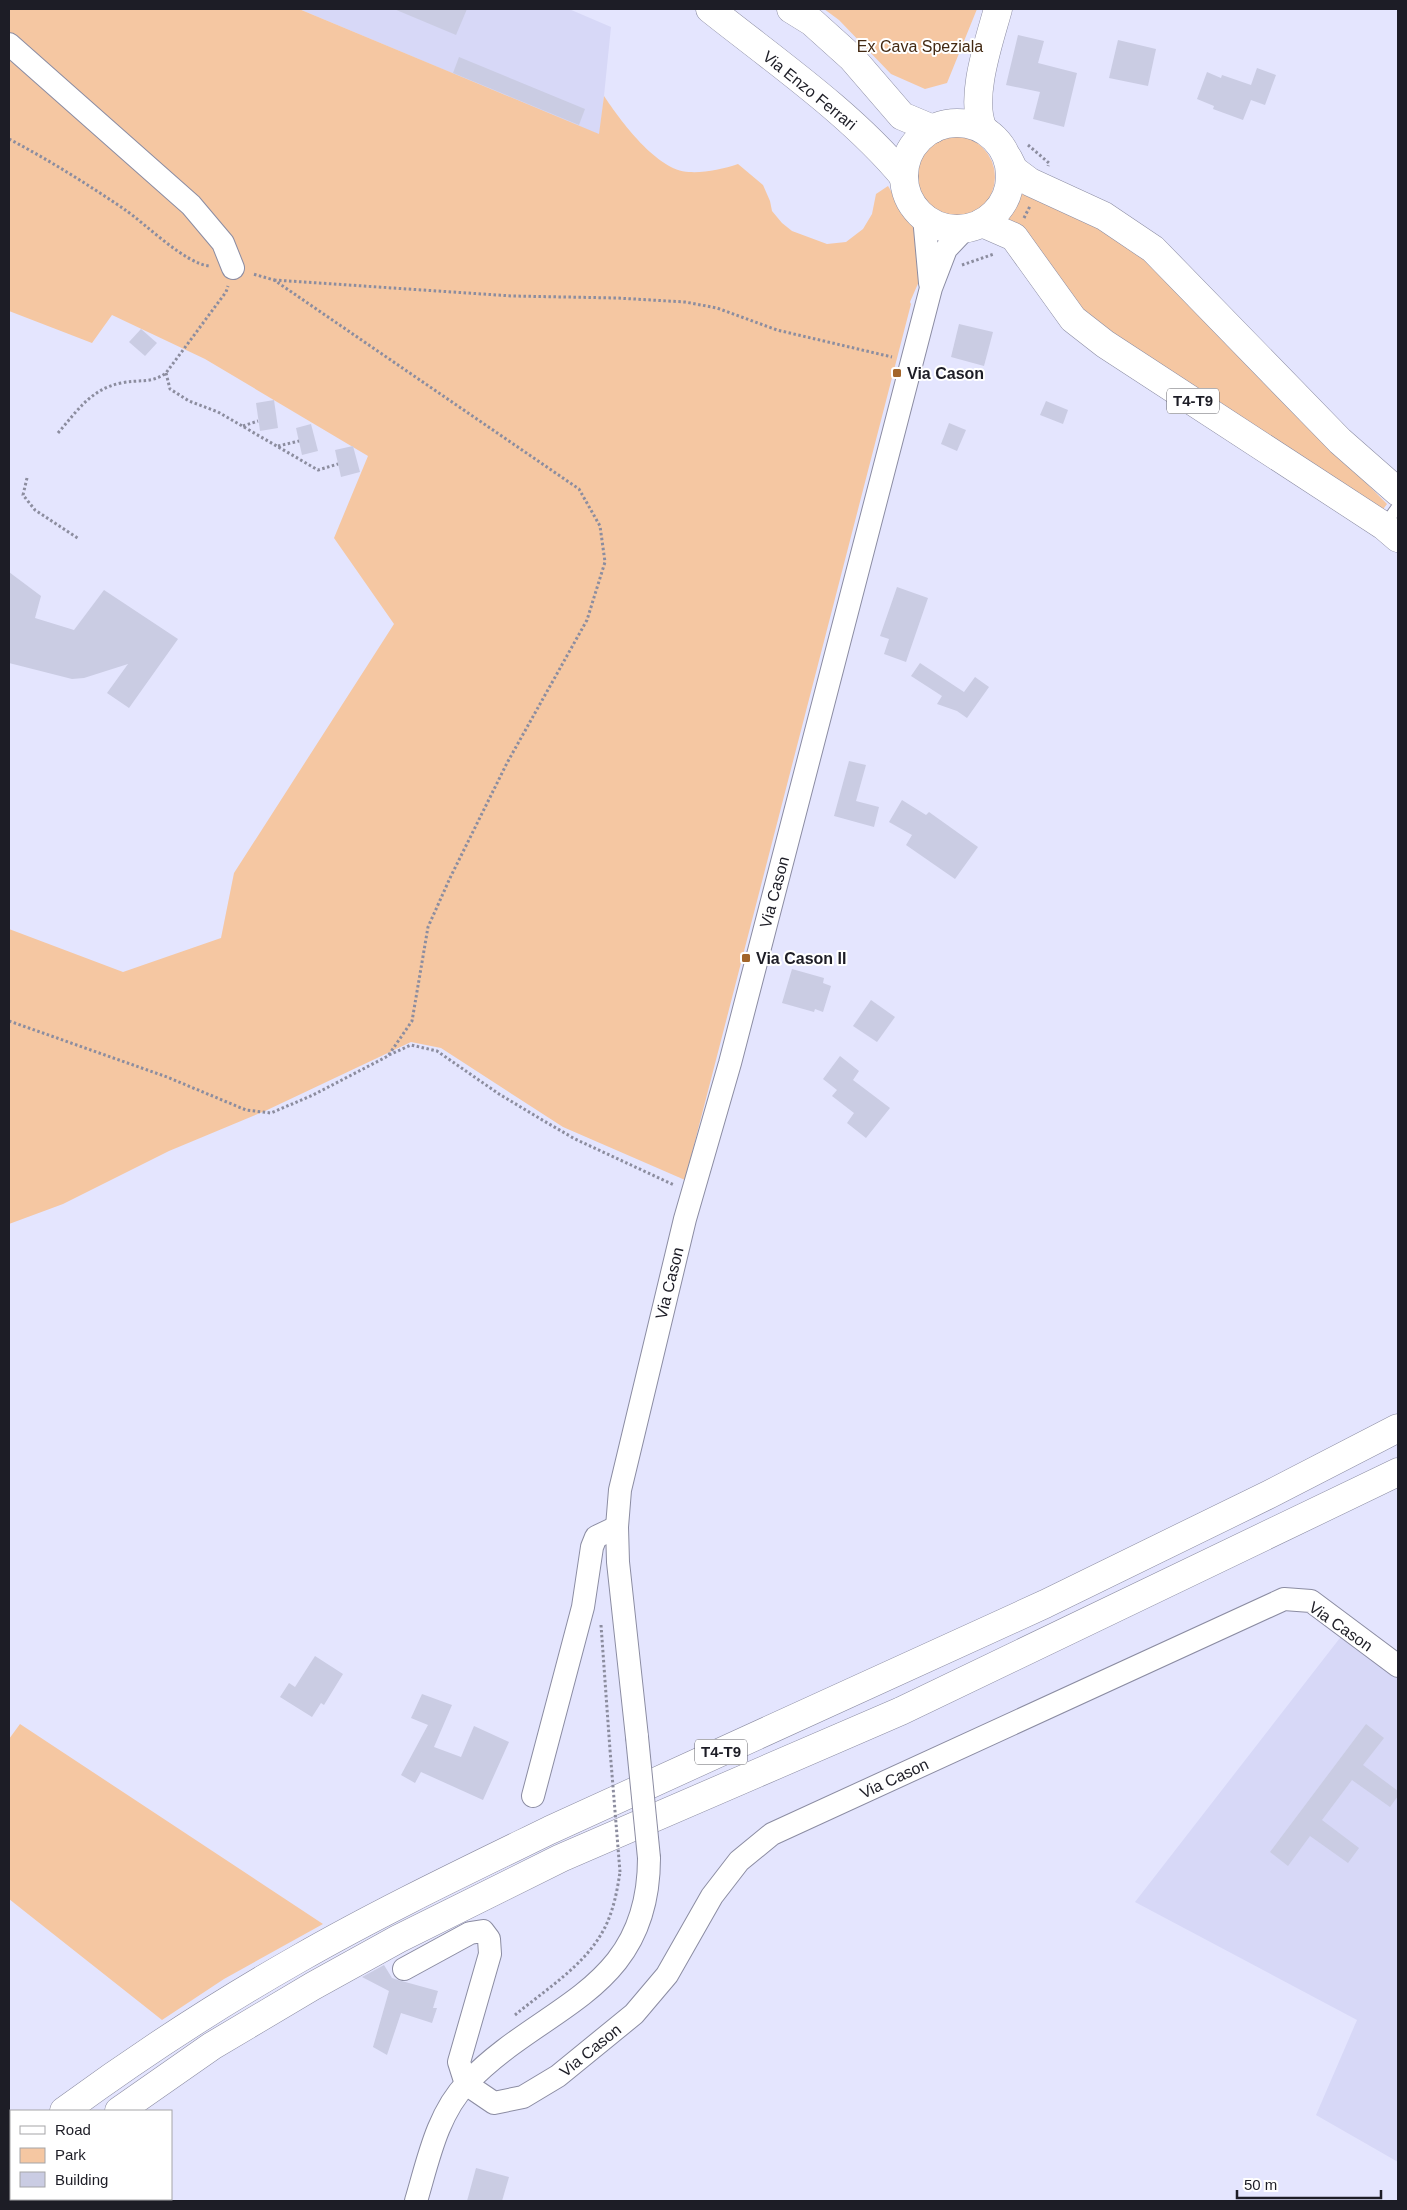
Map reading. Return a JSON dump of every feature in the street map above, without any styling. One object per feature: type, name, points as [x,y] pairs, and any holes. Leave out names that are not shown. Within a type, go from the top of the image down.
[{"type":"main road","name":"Via Enzo Ferrari","points":[[710,9],[884,152],[904,177]]},
{"type":"main road","points":[[791,9],[812,22],[852,58],[902,116],[939,127],[964,123],[983,129],[998,142],[1015,149]]},
{"type":"main road","points":[[983,129],[978,117],[978,107],[988,47],[998,9]]},
{"type":"main road","points":[[988,47],[951,117],[921,138],[912,149],[906,162],[904,177],[906,192],[913,206],[924,217],[943,227],[973,226],[997,211],[1007,195],[1015,149]]},
{"type":"main road","points":[[1015,149],[1014,170],[1030,182],[1104,216],[1153,249],[1340,441],[1398,492]]},
{"type":"main road","name":"T4-T9","points":[[973,226],[1014,237],[1073,319],[1105,344],[1393,523]]},
{"type":"main road","name":"T4-T9","points":[[65,2110],[113,2075],[183,2029],[298,1959],[474,1867],[550,1830],[1045,1604],[1270,1494],[1398,1428]]},
{"type":"main road","name":"T4-T9","points":[[120,2110],[212,2046],[312,1986],[424,1926],[561,1858],[901,1711],[1398,1472]]},
{"type":"street","points":[[9,44],[190,206],[223,243],[233,268]]},
{"type":"street","name":"Via Cason","points":[[924,217],[931,288]]},
{"type":"street","name":"Via Cason","points":[[416,2201],[440,2126],[456,2097],[466,2084],[511,2047],[583,1996],[606,1975],[626,1949],[642,1910],[649,1885],[649,1858],[618,1562],[617,1527],[620,1490],[630,1439],[692,1195],[730,1062],[931,288],[946,249],[973,226]]},
{"type":"street","points":[[533,1796],[583,1607],[592,1547],[596,1537],[617,1527]]},
{"type":"street","name":"Via Cason","points":[[466,2084],[494,2103],[522,2097],[558,2076],[589,2053],[634,2014],[667,1975],[712,1896],[739,1861],[772,1834],[1284,1599],[1311,1601],[1398,1666]]},
{"type":"street","points":[[404,1970],[470,1933],[482,1931],[489,1939],[490,1954],[459,2062],[466,2084]]},
{"type":"path","points":[[9,139],[91,187],[126,210],[175,248],[203,265],[233,268],[274,280],[493,295],[685,302],[717,308],[777,330],[912,360]]},
{"type":"path","points":[[1015,149],[1036,150],[1049,163],[1047,169]]},
{"type":"path","points":[[1020,224],[1032,203]]},
{"type":"path","points":[[959,266],[1000,252]]},
{"type":"path","points":[[58,433],[90,396],[120,383],[156,380],[166,373],[226,292],[233,268]]},
{"type":"path","points":[[274,280],[579,489],[600,526],[605,562],[587,620],[483,808],[428,927],[412,1021],[388,1056]]},
{"type":"path","points":[[166,373],[170,389],[189,401],[218,412],[318,470],[338,464]]},
{"type":"path","points":[[243,427],[258,421]]},
{"type":"path","points":[[277,446],[298,441]]},
{"type":"path","points":[[27,478],[23,495],[35,510],[79,539]]},
{"type":"path","points":[[9,1021],[167,1077],[246,1110],[271,1113],[313,1095],[411,1045],[438,1051],[498,1094],[529,1113],[575,1139],[692,1195]]},
{"type":"path","points":[[514,2015],[574,1966],[603,1931],[616,1897],[620,1872],[610,1750]]},
{"type":"shaded area","points":[[299,9],[569,9],[611,27],[600,135]]},
{"type":"shaded area","points":[[1343,1634],[1398,1677],[1398,2162],[1316,2115],[1357,2020],[1135,1902]]},
{"type":"green space","points":[[9,9],[299,9],[599,134],[604,96],[640,143],[664,163],[689,172],[714,170],[738,164],[763,185],[772,211],[782,223],[792,231],[827,244],[846,242],[863,229],[872,214],[876,194],[888,186],[919,237],[920,279],[910,302],[685,1180],[563,1127],[441,1048],[411,1042],[265,1111],[169,1151],[63,1204],[9,1224],[9,929],[123,972],[221,938],[234,873],[394,624],[334,538],[368,456],[205,359],[112,315],[92,343],[9,311]]},
{"type":"green space","name":"Ex Cava Speziala","points":[[824,9],[977,9],[947,83],[925,89],[891,74],[839,20]]},
{"type":"green space","points":[[954,136],[970,140],[983,148],[991,161],[995,177],[991,193],[983,206],[970,214],[954,218],[938,214],[925,206],[917,193],[913,177],[917,161],[925,148],[938,140]]},
{"type":"green space","points":[[1018,189],[1072,209],[1135,248],[1387,504],[1378,516],[1102,331],[999,222],[1011,206]]},
{"type":"green space","points":[[20,1724],[323,1924],[224,1979],[162,2020],[9,1899],[9,1739]]},
{"type":"building","points":[[394,9],[467,9],[456,35]]},
{"type":"building","points":[[1018,35],[1044,41],[1038,63],[1077,73],[1064,127],[1033,119],[1040,92],[1006,85]]},
{"type":"building","points":[[1118,40],[1156,49],[1148,86],[1109,78]]},
{"type":"building","points":[[459,57],[585,109],[579,125],[453,73]]},
{"type":"building","points":[[1257,68],[1276,75],[1265,105],[1251,100],[1243,120],[1213,109],[1214,106],[1197,99],[1207,72],[1221,78],[1222,75],[1251,85]]},
{"type":"building","points":[[959,324],[993,332],[984,366],[951,357]]},
{"type":"building","points":[[141,329],[157,343],[145,356],[129,342]]},
{"type":"building","points":[[274,400],[278,428],[260,431],[256,403]]},
{"type":"building","points":[[1046,401],[1068,410],[1063,424],[1040,415]]},
{"type":"building","points":[[949,423],[966,430],[957,451],[941,444]]},
{"type":"building","points":[[311,424],[318,451],[302,455],[296,428]]},
{"type":"building","points":[[353,446],[360,472],[341,477],[335,450]]},
{"type":"building","points":[[9,572],[41,596],[35,618],[74,630],[104,590],[178,639],[129,708],[107,693],[128,664],[84,678],[72,679],[9,663]]},
{"type":"building","points":[[897,587],[928,598],[906,662],[884,654],[889,639],[880,636]]},
{"type":"building","points":[[920,663],[964,692],[975,677],[989,687],[967,718],[957,711],[937,704],[942,696],[911,676]]},
{"type":"building","points":[[849,761],[866,765],[856,801],[879,807],[874,827],[834,816]]},
{"type":"building","points":[[902,800],[926,815],[929,812],[978,847],[955,879],[906,845],[912,835],[889,822]]},
{"type":"building","points":[[792,969],[824,978],[823,983],[831,986],[823,1012],[815,1009],[814,1012],[782,1003]]},
{"type":"building","points":[[871,1000],[895,1017],[877,1042],[853,1026]]},
{"type":"building","points":[[840,1056],[859,1071],[853,1080],[890,1108],[866,1138],[847,1123],[854,1113],[832,1096],[837,1090],[823,1079]]},
{"type":"building","points":[[315,1656],[343,1674],[324,1705],[321,1703],[312,1717],[280,1697],[289,1683],[295,1687]]},
{"type":"building","points":[[422,1694],[452,1705],[434,1747],[461,1757],[474,1726],[509,1742],[483,1800],[421,1772],[415,1783],[401,1775],[428,1725],[411,1718]]},
{"type":"building","points":[[1366,1724],[1384,1738],[1363,1765],[1398,1791],[1398,1796],[1390,1807],[1352,1780],[1322,1820],[1359,1848],[1348,1863],[1310,1836],[1288,1866],[1270,1852]]},
{"type":"building","points":[[384,1965],[392,1978],[438,1991],[433,2008],[437,2008],[432,2023],[401,2013],[387,2055],[373,2047],[389,1991],[362,1977]]},
{"type":"building","points":[[476,2168],[509,2177],[502,2201],[467,2201]]},
{"type":"place","name":"Via Cason","points":[[897,373]]},
{"type":"place","name":"Via Cason II","points":[[746,958]]}]
